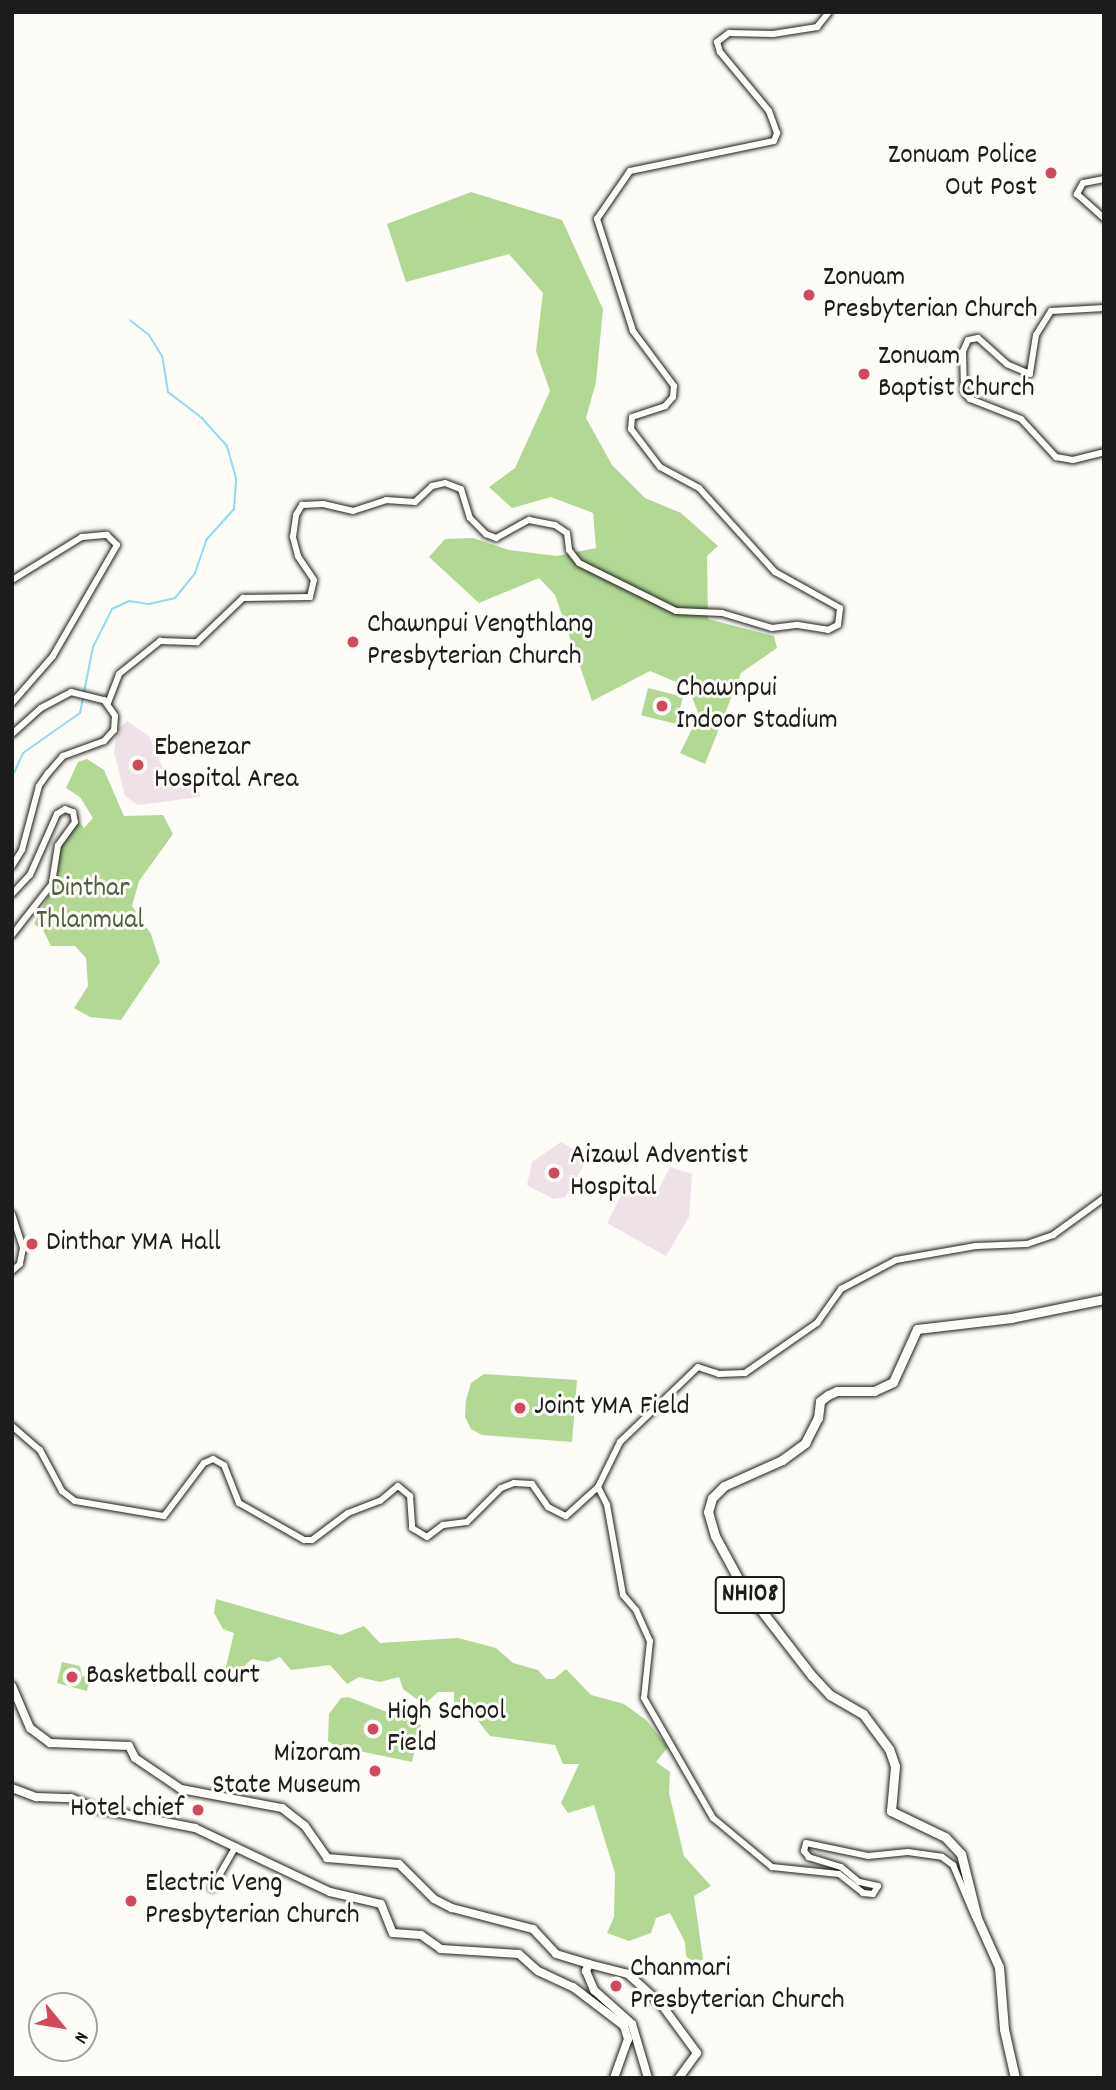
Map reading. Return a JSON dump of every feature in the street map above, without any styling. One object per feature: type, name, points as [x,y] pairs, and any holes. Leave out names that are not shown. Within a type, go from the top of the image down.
[{"type":"highway","name":"NH108","points":[[1015,2078],[1004,2029],[999,1967],[977,1918],[957,1846],[891,1811],[895,1766],[889,1749],[863,1714],[817,1683],[741,1584],[715,1536],[709,1504],[724,1486],[776,1463],[805,1443],[818,1418],[820,1401],[828,1395],[837,1391],[874,1391],[893,1382],[918,1329],[1011,1318],[1104,1299]]},
{"type":"main road","points":[[12,1686],[30,1728],[50,1743],[129,1746],[135,1758],[181,1789],[282,1808],[305,1826],[327,1858],[399,1864],[434,1899],[462,1912],[522,1923],[556,1954],[628,1974],[661,2004],[697,2053],[678,2078]]},
{"type":"main road","points":[[12,1788],[36,1797],[71,1798],[93,1808],[177,1823],[236,1846],[330,1892],[381,1904],[393,1933],[421,1935],[450,1950],[519,1954],[538,1971],[573,1987],[587,2003],[624,2026],[628,2039],[614,2078]]},
{"type":"main road","points":[[589,1964],[586,1971],[594,1990],[632,2024],[648,2078]]},
{"type":"street","points":[[106,701],[120,674],[160,640],[197,642],[243,598],[310,597],[314,580],[298,556],[293,537],[296,515],[302,505],[323,504],[353,511],[386,500],[415,502],[432,486],[445,483],[461,489],[470,518],[486,534],[496,538],[529,520],[555,525],[566,533],[569,550],[579,563],[676,611],[722,613],[772,628],[798,625],[828,630],[838,625],[840,608],[775,572],[699,488],[660,467],[631,429],[632,417],[665,406],[673,397],[674,386],[633,331],[597,219],[630,171],[774,141],[776,133],[769,111],[723,56],[718,42],[729,33],[773,34],[817,26],[830,12]]},
{"type":"street","points":[[1104,179],[1083,183],[1077,194],[1104,218]]},
{"type":"street","points":[[1104,308],[1051,311],[1036,335],[1030,374],[1007,365],[978,338],[968,340],[963,351],[964,391],[970,398],[1021,419],[1056,457],[1073,460],[1104,452]]},
{"type":"street","points":[[12,580],[82,537],[107,535],[117,545],[53,656],[12,703]]},
{"type":"street","points":[[12,734],[54,699],[82,692],[106,701],[115,716],[114,730],[104,741],[63,756],[39,786],[22,850],[12,866]]},
{"type":"street","points":[[12,894],[30,875],[57,814],[65,809],[73,812],[75,822],[58,845],[52,884],[12,934]]},
{"type":"street","points":[[12,1426],[40,1450],[62,1491],[75,1501],[164,1516],[204,1463],[213,1459],[224,1465],[239,1503],[304,1540],[312,1540],[398,1486],[411,1496],[411,1524],[424,1537],[443,1525],[467,1522],[501,1488],[514,1483],[532,1484],[548,1507],[566,1516],[598,1487],[620,1442],[698,1367],[719,1374],[745,1373],[817,1324],[841,1289],[896,1261],[976,1246],[1027,1244],[1053,1235],[1104,1198]]},
{"type":"street","points":[[12,1214],[23,1248],[20,1264],[12,1271]]},
{"type":"street","points":[[598,1487],[607,1505],[623,1595],[636,1610],[650,1642],[644,1698],[713,1818],[772,1867],[839,1874],[863,1894],[873,1894],[878,1886],[859,1882],[841,1867],[809,1857],[804,1851],[806,1843],[868,1856],[908,1852],[942,1857],[953,1865],[969,1909],[977,1918]]},
{"type":"street","points":[[212,1888],[236,1846]]},
{"type":"shaded area","name":"Ebenezar Hospital Area","points":[[127,721],[149,736],[164,771],[197,774],[200,797],[138,805],[125,796],[114,752],[117,730]]},
{"type":"shaded area","name":"Aizawl Adventist Hospital","points":[[561,1142],[588,1158],[565,1197],[553,1199],[527,1185],[532,1162]]},
{"type":"shaded area","points":[[670,1167],[692,1174],[689,1217],[666,1256],[607,1223],[628,1182],[656,1194]]},
{"type":"green space","points":[[471,192],[562,220],[603,309],[596,382],[586,418],[612,465],[645,498],[681,513],[718,546],[707,556],[708,619],[774,636],[777,648],[741,673],[705,764],[680,753],[699,715],[688,687],[650,671],[592,701],[555,595],[539,578],[479,603],[429,557],[445,539],[473,538],[509,550],[557,556],[596,548],[593,513],[551,497],[512,508],[489,487],[515,468],[550,391],[536,351],[543,293],[509,254],[406,282],[387,224]]},
{"type":"green space","name":"Chawnpui Indoor Stadium","points":[[648,688],[683,697],[676,724],[641,715]]},
{"type":"green space","name":"Dinthar Thlanmual","points":[[87,759],[104,770],[124,816],[163,815],[173,834],[139,881],[132,906],[151,934],[160,962],[121,1020],[90,1017],[74,1008],[88,986],[86,958],[75,946],[51,946],[43,930],[34,924],[57,879],[61,845],[78,820],[84,828],[93,818],[80,797],[66,788],[78,762]]},
{"type":"green space","name":"Joint YMA Field","points":[[484,1374],[577,1380],[572,1442],[482,1435],[471,1429],[465,1417],[466,1400],[471,1383]]},
{"type":"green space","points":[[216,1599],[341,1635],[364,1626],[380,1643],[458,1638],[496,1648],[513,1663],[538,1670],[546,1679],[554,1679],[566,1669],[591,1695],[624,1704],[646,1720],[668,1747],[656,1762],[670,1772],[669,1793],[684,1856],[711,1886],[694,1896],[703,1959],[695,1964],[686,1956],[685,1942],[670,1913],[656,1918],[651,1933],[629,1941],[607,1933],[614,1917],[615,1873],[594,1805],[568,1813],[561,1803],[579,1764],[563,1764],[555,1745],[490,1736],[475,1717],[454,1709],[454,1692],[438,1692],[427,1702],[418,1700],[403,1689],[399,1677],[380,1682],[359,1677],[347,1684],[330,1665],[291,1670],[280,1657],[268,1662],[252,1659],[230,1679],[224,1675],[234,1633],[223,1629],[214,1613]]},
{"type":"green space","name":"Basketball court","points":[[62,1662],[80,1666],[82,1676],[90,1678],[87,1691],[57,1683]]},
{"type":"green space","name":"High School Field","points":[[348,1697],[421,1725],[412,1762],[335,1746],[328,1741],[329,1714],[341,1698]]},
{"type":"waterway","points":[[12,777],[23,753],[80,713],[93,647],[112,609],[129,601],[149,604],[175,598],[195,573],[207,539],[234,509],[236,478],[227,446],[202,418],[168,392],[162,356],[149,335],[130,320]]},
{"type":"place","name":"Zonuam Police Out Post","points":[[1051,173]]},
{"type":"place","name":"Zonuam Presbyterian Church","points":[[809,295]]},
{"type":"place","name":"Zonuam Baptist Church","points":[[864,374]]},
{"type":"place","name":"Chawnpui Vengthlang Presbyterian Church","points":[[353,642]]},
{"type":"place","name":"Chawnpui Indoor Stadium","points":[[662,706]]},
{"type":"place","name":"Ebenezar Hospital Area","points":[[138,765]]},
{"type":"place","name":"Aizawl Adventist Hospital","points":[[554,1173]]},
{"type":"place","name":"Dinthar YMA Hall","points":[[32,1244]]},
{"type":"place","name":"Joint YMA Field","points":[[520,1408]]},
{"type":"place","name":"Basketball court","points":[[72,1677]]},
{"type":"place","name":"High School Field","points":[[373,1729]]},
{"type":"place","name":"Mizoram State Museum","points":[[375,1771]]},
{"type":"place","name":"Hotel chief","points":[[198,1810]]},
{"type":"place","name":"Electric Veng Presbyterian Church","points":[[131,1901]]},
{"type":"place","name":"Chanmari Presbyterian Church","points":[[616,1986]]}]
